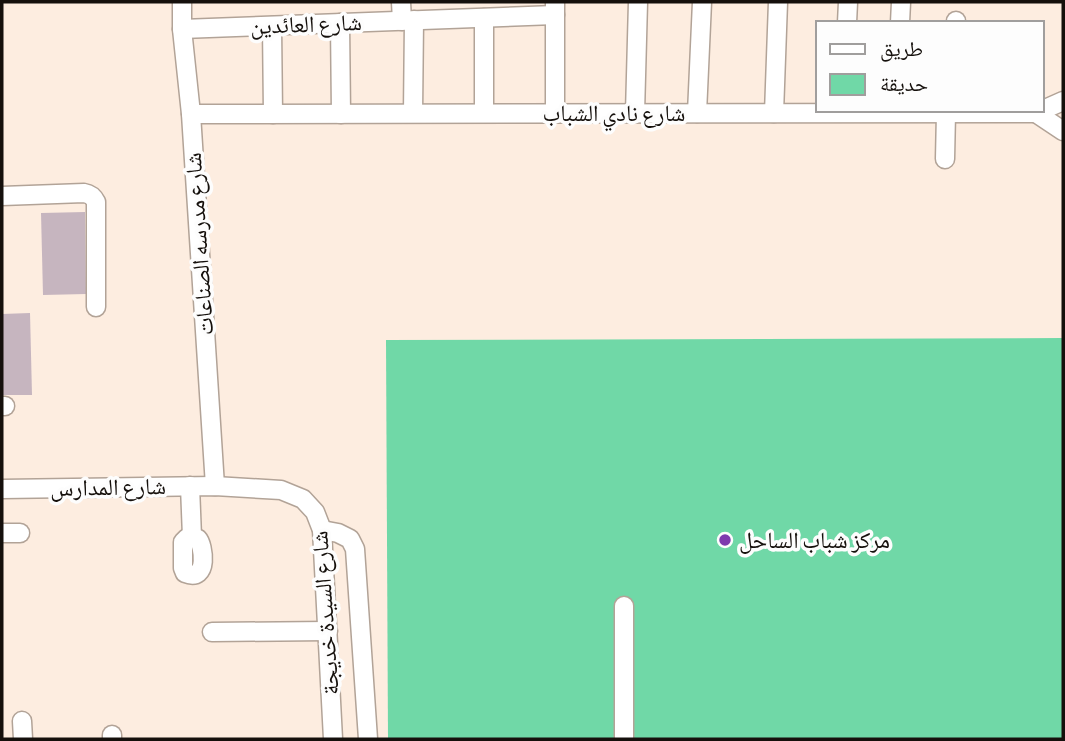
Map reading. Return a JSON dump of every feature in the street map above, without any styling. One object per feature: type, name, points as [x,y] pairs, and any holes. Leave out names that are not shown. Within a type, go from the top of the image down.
[{"type":"street","name":"شارع مدرسه الصناعات","points":[[182,2],[215,486]]},
{"type":"street","points":[[401,2],[408,20],[413,113]]},
{"type":"street","points":[[635,113],[638,2]]},
{"type":"street","points":[[697,113],[702,2]]},
{"type":"street","points":[[774,113],[778,2]]},
{"type":"street","points":[[847,21],[848,2]]},
{"type":"street","points":[[900,21],[901,2]]},
{"type":"street","name":"شارع العائدين","points":[[182,29],[484,18],[555,8]]},
{"type":"street","points":[[555,8],[555,113]]},
{"type":"street","points":[[484,18],[484,113]]},
{"type":"street","points":[[340,23],[341,114]]},
{"type":"street","points":[[272,26],[273,114]]},
{"type":"street","name":"شارع نادي الشباب","points":[[1044,109],[1063,100]]},
{"type":"street","name":"شارع نادي الشباب","points":[[191,114],[843,112]]},
{"type":"street","points":[[945,159],[953,112]]},
{"type":"street","name":"شارع نادي الشباب","points":[[953,112],[1036,113]]},
{"type":"street","points":[[1036,113],[1063,131]]},
{"type":"street","points":[[2,196],[84,192],[94,197],[96,307]]},
{"type":"street","points":[[190,486],[192,537]]},
{"type":"street","name":"شارع المدارس","points":[[2,489],[215,486]]},
{"type":"street","name":"شارع السيدة خديجة","points":[[215,486],[281,491],[303,499],[315,512],[323,530],[333,739]]},
{"type":"street","points":[[323,530],[350,539],[355,549],[368,739]]},
{"type":"street","points":[[624,606],[624,739]]},
{"type":"street","points":[[212,632],[328,631]]},
{"type":"street","points":[[22,721],[23,739]]},
{"type":"green space","name":"مركز شباب الساحل","points":[[1063,338],[1063,739],[388,739],[386,340]]},
{"type":"building","points":[[85,212],[86,294],[43,295],[41,213]]},
{"type":"building","points":[[30,313],[32,395],[2,395],[2,314]]},
{"type":"place","name":"مركز شباب الساحل","points":[[725,540]]}]
